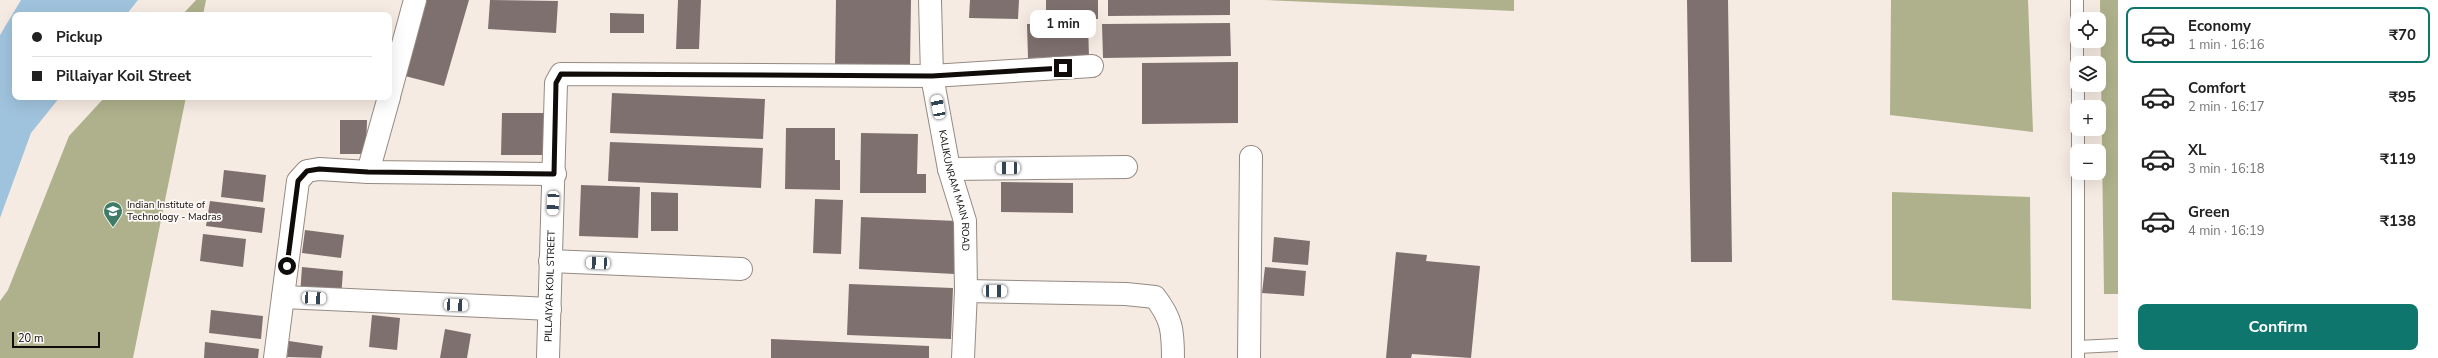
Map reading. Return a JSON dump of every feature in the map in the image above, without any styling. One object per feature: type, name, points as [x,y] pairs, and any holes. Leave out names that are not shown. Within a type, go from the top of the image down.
[{"type":"street","points":[[392,85],[415,0]]},
{"type":"street","name":"KALIKUNRAM MAIN ROAD","points":[[930,0],[932,76],[949,169],[965,221],[966,290],[963,358]]},
{"type":"street","name":"PILLAIYAR KOIL STREET","points":[[548,358],[556,83],[561,74],[932,76],[1092,66]]},
{"type":"street","points":[[368,172],[388,100]]},
{"type":"street","points":[[1249,358],[1251,157]]},
{"type":"street","points":[[949,169],[1126,167]]},
{"type":"street","points":[[275,358],[298,181],[307,171],[319,169],[368,172],[554,174]]},
{"type":"street","points":[[550,261],[741,269]]},
{"type":"street","points":[[966,290],[1126,294],[1155,297],[1168,313],[1173,338],[1173,358]]},
{"type":"street","points":[[282,297],[550,309]]},
{"type":"lane","points":[[2077,0],[2077,12]]},
{"type":"lane","points":[[2078,180],[2078,353],[2118,345]]},
{"type":"green space","points":[[196,0],[206,0],[204,12],[185,12]]},
{"type":"green space","points":[[1264,0],[1514,0],[1514,11]]},
{"type":"green space","points":[[1891,0],[2028,0],[2033,132],[1890,115]]},
{"type":"green space","points":[[2100,0],[2118,0],[2118,294],[2104,294],[2102,180],[2106,180],[2106,144],[2102,144],[2102,136],[2106,136],[2106,100],[2101,100],[2101,92],[2106,92],[2106,56],[2101,56],[2101,48],[2106,48],[2106,12],[2100,12]]},
{"type":"green space","points":[[102,100],[185,100],[133,358],[0,358],[0,301],[8,290],[69,136]]},
{"type":"green space","points":[[1892,192],[2030,197],[2031,309],[1892,300]]},
{"type":"water","points":[[21,0],[138,0],[128,12],[14,12]]},
{"type":"water","points":[[12,15],[12,100],[58,100],[31,133],[0,218],[0,35]]},
{"type":"building","points":[[427,0],[469,0],[444,86],[405,76]]},
{"type":"building","points":[[490,0],[558,1],[556,33],[488,29]]},
{"type":"building","points":[[678,0],[701,0],[699,49],[676,49]]},
{"type":"building","points":[[836,0],[911,0],[910,65],[835,64]]},
{"type":"building","points":[[970,0],[1019,0],[1018,19],[969,18]]},
{"type":"building","points":[[1046,0],[1098,0],[1098,19],[1046,19]]},
{"type":"building","points":[[1108,0],[1230,0],[1230,15],[1108,16]]},
{"type":"building","points":[[1687,0],[1728,0],[1732,262],[1691,262]]},
{"type":"building","points":[[610,13],[644,14],[644,33],[610,33]]},
{"type":"building","points":[[1088,23],[1089,57],[1028,58],[1027,24]]},
{"type":"building","points":[[1230,23],[1231,56],[1103,58],[1102,24]]},
{"type":"building","points":[[1238,62],[1238,123],[1142,124],[1142,63]]},
{"type":"building","points":[[612,93],[765,99],[763,139],[610,133]]},
{"type":"building","points":[[502,113],[547,113],[546,155],[501,155]]},
{"type":"building","points":[[340,120],[367,120],[366,154],[340,154]]},
{"type":"building","points":[[786,128],[835,128],[835,160],[840,160],[840,190],[785,189]]},
{"type":"building","points":[[861,133],[918,134],[917,174],[926,174],[926,193],[860,193]]},
{"type":"building","points":[[610,142],[763,148],[761,188],[608,181]]},
{"type":"building","points":[[224,170],[266,175],[263,202],[221,197]]},
{"type":"building","points":[[1001,182],[1073,183],[1073,213],[1001,212]]},
{"type":"building","points":[[581,185],[640,187],[638,238],[579,236]]},
{"type":"building","points":[[651,192],[678,193],[678,231],[651,231]]},
{"type":"building","points":[[815,199],[843,200],[841,254],[813,253]]},
{"type":"building","points":[[210,201],[265,208],[262,233],[206,226]]},
{"type":"building","points":[[861,217],[957,221],[955,274],[859,269]]},
{"type":"building","points":[[305,230],[344,235],[341,258],[302,253]]},
{"type":"building","points":[[203,234],[246,239],[243,267],[200,261]]},
{"type":"building","points":[[1274,237],[1310,241],[1308,265],[1272,262]]},
{"type":"building","points":[[1396,252],[1427,255],[1426,261],[1480,266],[1471,358],[1412,354],[1411,358],[1386,358]]},
{"type":"building","points":[[302,267],[343,271],[341,298],[300,295]]},
{"type":"building","points":[[1265,267],[1306,271],[1304,296],[1262,293]]},
{"type":"building","points":[[849,284],[953,288],[951,339],[847,335]]},
{"type":"building","points":[[211,310],[263,316],[261,339],[209,333]]},
{"type":"building","points":[[372,315],[400,318],[397,350],[369,347]]},
{"type":"building","points":[[445,329],[471,334],[467,358],[440,358]]},
{"type":"building","points":[[771,339],[929,346],[929,358],[771,358]]},
{"type":"building","points":[[289,341],[323,346],[321,358],[287,357]]},
{"type":"building","points":[[205,342],[259,349],[258,358],[204,358]]},
{"type":"place","name":"Indian Institute of Technology - Madras","points":[[113,228]]},
{"type":"route","points":[[287,266],[298,181],[307,171],[319,169],[368,172],[554,174],[556,83],[561,74],[932,76],[1063,68]]}]
